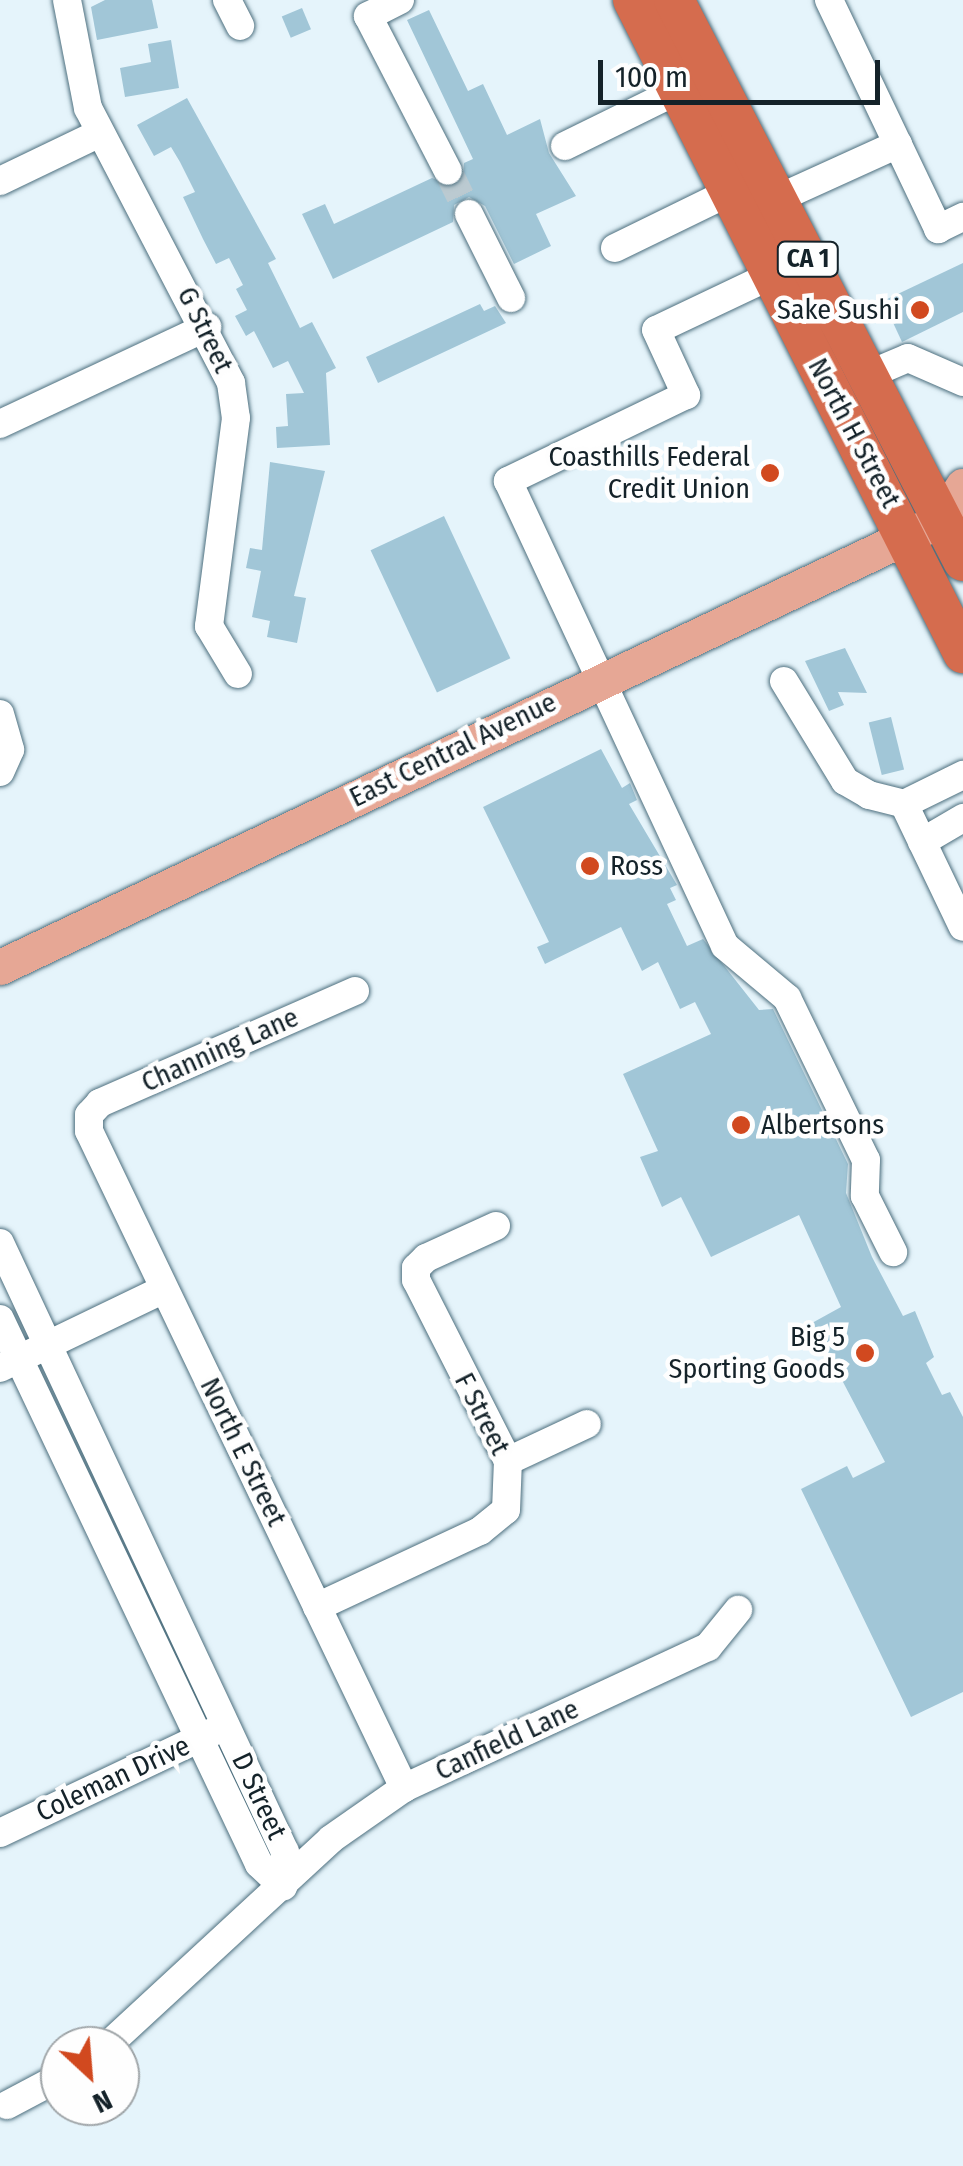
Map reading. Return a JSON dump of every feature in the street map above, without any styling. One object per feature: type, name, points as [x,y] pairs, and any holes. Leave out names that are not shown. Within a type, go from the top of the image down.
[{"type":"highway","name":"North H Street","points":[[633,0],[772,275],[944,516],[963,653]]},
{"type":"highway","name":"North H Street","points":[[674,0],[944,516],[963,561]]},
{"type":"main road","name":"East Central Avenue","points":[[0,966],[944,516]]},
{"type":"street","name":"G Street","points":[[67,0],[88,108],[207,327],[231,383],[236,418],[209,626],[218,650],[238,674]]},
{"type":"street","points":[[227,0],[240,26]]},
{"type":"street","points":[[400,0],[368,16],[448,170]]},
{"type":"street","points":[[830,0],[938,229],[963,217]]},
{"type":"street","points":[[564,146],[679,90]]},
{"type":"street","points":[[0,181],[100,133]]},
{"type":"street","points":[[777,199],[898,144]]},
{"type":"street","points":[[615,248],[730,192]]},
{"type":"street","points":[[469,214],[511,298]]},
{"type":"street","points":[[772,275],[656,330],[686,394],[508,481],[725,946],[787,998],[866,1160],[865,1196],[893,1252]]},
{"type":"street","points":[[0,424],[207,327]]},
{"type":"street","points":[[868,375],[908,358],[963,382]]},
{"type":"street","points":[[784,681],[846,781],[904,804],[963,926]]},
{"type":"street","points":[[0,714],[10,750],[0,772]]},
{"type":"street","points":[[904,804],[963,775]]},
{"type":"street","points":[[922,842],[963,818]]},
{"type":"street","name":"Channing Lane","points":[[89,1115],[100,1103],[354,990]]},
{"type":"street","name":"North E Street","points":[[89,1115],[89,1131],[108,1177],[404,1788]]},
{"type":"street","name":"F Street","points":[[317,1607],[457,1541],[506,1510],[508,1461],[435,1326],[416,1268],[496,1226]]},
{"type":"street","name":"D Street","points":[[0,1243],[48,1345],[213,1732]]},
{"type":"street","points":[[9,1364],[164,1289]]},
{"type":"street","name":"D Street","points":[[0,1319],[9,1364],[213,1732],[285,1852],[283,1886]]},
{"type":"street","points":[[508,1461],[586,1424]]},
{"type":"street","name":"Canfield Lane","points":[[129,2026],[331,1840],[404,1788],[708,1647],[738,1610]]},
{"type":"street","name":"Coleman Drive","points":[[0,1833],[213,1732]]},
{"type":"street","points":[[7,2105],[40,2088]]},
{"type":"building","points":[[105,0],[152,0],[158,28],[97,40],[91,7]]},
{"type":"building","points":[[302,8],[311,29],[291,38],[282,17]]},
{"type":"building","points":[[429,10],[468,91],[483,84],[507,135],[540,119],[549,153],[576,196],[536,214],[551,246],[514,264],[485,206],[469,197],[454,205],[453,222],[333,279],[302,214],[325,204],[334,224],[432,178],[455,187],[463,180],[464,163],[473,159],[407,20]]},
{"type":"building","points":[[171,40],[179,88],[125,97],[120,68],[151,62],[148,44]]},
{"type":"building","points":[[187,98],[276,259],[268,263],[300,328],[312,322],[336,368],[326,373],[330,445],[277,448],[276,427],[288,426],[286,394],[304,393],[288,361],[273,368],[254,331],[246,336],[235,316],[247,310],[236,289],[243,285],[229,258],[216,264],[203,239],[183,197],[195,192],[180,162],[171,147],[154,156],[137,125]]},
{"type":"building","points":[[963,263],[963,312],[902,342],[883,301]]},
{"type":"building","points":[[480,304],[484,311],[495,306],[506,323],[378,383],[366,357]]},
{"type":"building","points":[[270,462],[325,471],[294,596],[306,598],[297,643],[267,637],[270,621],[252,617],[261,571],[246,568],[250,548],[262,550]]},
{"type":"building","points":[[444,516],[510,658],[437,693],[371,550]]},
{"type":"building","points":[[845,648],[867,693],[838,692],[844,705],[829,711],[805,661]]},
{"type":"building","points":[[891,717],[904,769],[882,775],[869,723]]},
{"type":"building","points":[[601,749],[622,788],[630,783],[637,800],[629,804],[677,885],[670,888],[676,900],[667,904],[687,946],[703,939],[759,1010],[773,1009],[848,1164],[846,1193],[872,1257],[903,1316],[915,1311],[934,1357],[926,1363],[942,1395],[950,1392],[963,1417],[963,1692],[911,1717],[801,1489],[847,1466],[853,1478],[885,1462],[812,1323],[841,1307],[799,1215],[711,1257],[681,1197],[662,1207],[640,1157],[658,1151],[623,1074],[711,1034],[695,1002],[680,1009],[658,962],[642,971],[621,927],[545,964],[537,947],[549,942],[483,807]]},
{"type":"tunnel","points":[[448,171],[469,214]]},
{"type":"place","name":"Sake Sushi","points":[[920,310]]},
{"type":"place","name":"Coasthills Federal Credit Union","points":[[770,473]]},
{"type":"place","name":"Ross","points":[[590,866]]},
{"type":"place","name":"Albertsons","points":[[741,1125]]},
{"type":"place","name":"Big 5 Sporting Goods","points":[[865,1353]]}]
